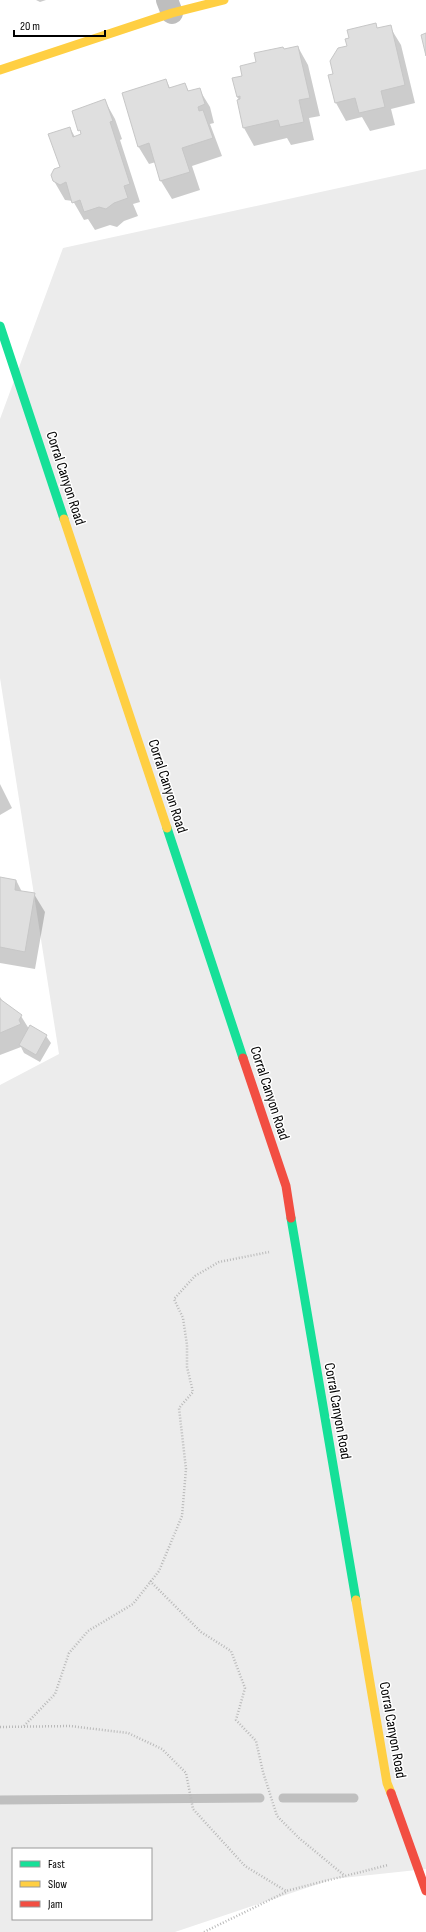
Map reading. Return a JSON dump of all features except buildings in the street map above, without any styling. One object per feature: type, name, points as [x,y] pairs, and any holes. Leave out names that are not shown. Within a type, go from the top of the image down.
[{"type":"main road","points":[[0,70],[170,7],[224,0]]},
{"type":"main road","name":"Corral Canyon Road","points":[[0,326],[286,1186],[387,1783],[426,1891]]},
{"type":"path","points":[[24,1726],[55,1694],[69,1653],[88,1631],[133,1604],[158,1571],[182,1516],[186,1469],[179,1408],[193,1392],[187,1367],[187,1345],[182,1318],[174,1299],[195,1276],[219,1262],[296,1246]]},
{"type":"path","points":[[150,1581],[201,1632],[231,1651],[245,1688],[236,1720],[256,1741],[263,1772],[277,1816],[299,1838],[345,1876]]},
{"type":"path","points":[[0,1727],[70,1726],[128,1733],[162,1749],[186,1773],[193,1809],[245,1866],[286,1891]]},
{"type":"path","points":[[204,1932],[286,1891],[414,1858]]},
{"type":"shaded area","points":[[426,169],[426,1869],[333,1879],[175,1932],[0,1932],[0,1085],[59,1054],[0,678],[0,419],[63,248]]},
{"type":"waterway","points":[[0,1800],[260,1798]]},
{"type":"waterway","points":[[283,1798],[354,1798]]},
{"type":"traffic: fast","points":[[0,326],[64,519]]},
{"type":"traffic: fast","points":[[167,828],[243,1058]]},
{"type":"traffic: fast","points":[[291,1218],[356,1600]]},
{"type":"traffic: slow","points":[[0,70],[172,13],[224,0]]},
{"type":"traffic: slow","points":[[64,519],[167,828]]},
{"type":"traffic: slow","points":[[356,1600],[387,1783],[391,1793]]},
{"type":"traffic: jam","points":[[243,1058],[286,1186],[291,1218]]},
{"type":"traffic: jam","points":[[391,1793],[426,1891]]}]
